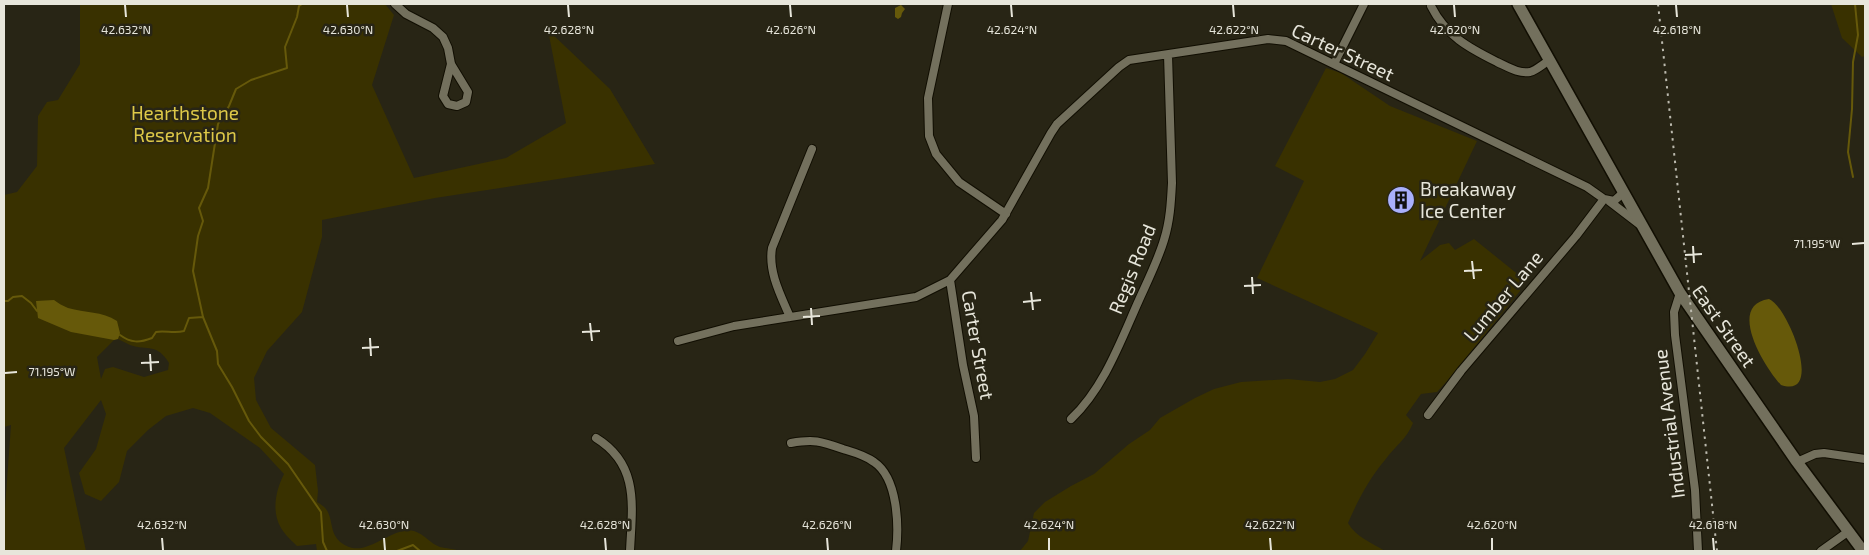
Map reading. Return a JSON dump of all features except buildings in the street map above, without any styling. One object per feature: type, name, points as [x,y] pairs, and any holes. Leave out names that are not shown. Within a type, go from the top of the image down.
[{"type":"main road","name":"East Street","points":[[1518,4],[1680,293],[1797,462],[1863,551]]},
{"type":"street","points":[[395,4],[406,14],[440,33],[447,44],[452,64],[468,92],[466,102],[457,106],[448,104],[443,96],[452,64]]},
{"type":"street","points":[[948,4],[928,98],[929,136],[936,154],[959,182],[1006,214]]},
{"type":"street","points":[[1334,64],[1364,4]]},
{"type":"street","points":[[1431,6],[1438,19],[1463,44],[1508,67],[1517,71],[1532,72],[1550,60]]},
{"type":"street","name":"Carter Street","points":[[976,458],[974,416],[963,365],[950,280],[1006,214],[1057,124],[1125,62],[1135,58],[1274,39],[1286,41],[1587,188],[1607,200],[1643,228]]},
{"type":"street","name":"Regis Road","points":[[1071,419],[1083,408],[1104,374],[1136,307],[1164,239],[1172,202],[1168,54]]},
{"type":"street","points":[[790,317],[770,258],[772,248],[812,149]]},
{"type":"street","points":[[1607,200],[1614,201],[1624,192]]},
{"type":"street","name":"Lumber Lane","points":[[1428,415],[1461,372],[1607,200]]},
{"type":"street","points":[[678,341],[734,326],[916,297],[950,280]]},
{"type":"street","name":"Industrial Avenue","points":[[1680,293],[1674,312],[1675,335],[1694,490],[1698,551]]},
{"type":"street","points":[[596,438],[614,451],[628,476],[631,502],[630,551]]},
{"type":"street","points":[[791,443],[817,440],[860,455],[875,462],[881,468],[892,490],[897,509],[898,534],[896,551]]},
{"type":"street","points":[[1797,462],[1815,454],[1824,453],[1865,459]]},
{"type":"street","points":[[1821,551],[1848,532]]},
{"type":"green space","name":"Hearthstone Reservation","points":[[80,4],[385,4],[394,15],[372,85],[414,178],[506,158],[566,123],[548,30],[610,89],[655,164],[435,198],[322,220],[322,237],[302,312],[267,351],[254,378],[256,400],[271,428],[315,465],[318,491],[317,502],[329,514],[337,539],[349,547],[365,547],[407,530],[418,532],[440,547],[459,551],[317,551],[316,544],[297,546],[283,531],[276,515],[277,494],[284,474],[260,448],[210,413],[193,408],[166,416],[148,430],[127,451],[119,482],[101,501],[85,494],[79,473],[96,449],[106,414],[101,400],[64,448],[86,551],[4,551],[4,522],[11,425],[4,427],[4,195],[17,192],[37,166],[38,116],[47,102],[58,100],[80,64]],"holes":[[[118,339],[136,347],[156,350],[169,363],[168,370],[144,377],[113,367],[105,369],[101,379],[97,357],[114,340]]]},
{"type":"green space","points":[[1831,4],[1865,4],[1865,56],[1862,57],[1842,38]]},
{"type":"green space","points":[[1326,68],[1341,73],[1390,106],[1477,141],[1420,261],[1440,245],[1449,243],[1455,250],[1474,239],[1520,276],[1520,291],[1447,381],[1437,392],[1421,394],[1406,415],[1413,423],[1410,429],[1374,475],[1356,506],[1348,523],[1351,528],[1360,536],[1385,551],[1020,551],[1028,541],[1034,513],[1045,502],[1094,474],[1129,444],[1150,430],[1160,418],[1195,398],[1214,389],[1241,382],[1288,379],[1320,382],[1335,379],[1353,370],[1365,354],[1378,333],[1257,278],[1304,181],[1275,166]]},
{"type":"shaded area","points":[[901,5],[905,9],[898,19],[895,17],[895,8]]},
{"type":"shaded area","points":[[1769,299],[1777,305],[1785,318],[1799,350],[1802,366],[1800,379],[1794,386],[1781,385],[1774,377],[1753,338],[1750,313],[1757,304]]},
{"type":"shaded area","points":[[54,300],[74,310],[99,314],[117,321],[120,333],[118,339],[114,340],[71,332],[38,318],[36,301]]},
{"type":"waterway","points":[[302,4],[299,6],[297,17],[285,47],[287,68],[251,80],[236,89],[229,106],[218,124],[208,188],[199,208],[203,221],[198,236],[193,271],[203,317],[217,351],[218,364],[249,421],[261,437],[288,464],[321,512],[323,542],[327,551]]},
{"type":"waterway","points":[[1853,177],[1848,152],[1852,109],[1853,62],[1858,35],[1855,4]]},
{"type":"waterway","points":[[4,301],[22,296],[37,311]]},
{"type":"waterway","points":[[120,335],[128,340],[143,341],[152,338],[156,332],[184,331],[189,318],[203,317]]},
{"type":"waterway","points":[[397,551],[413,545],[420,551]]},
{"type":"railway","points":[[1658,4],[1717,551]]},
{"type":"place","name":"Breakaway Ice Center","points":[[1401,200]]}]
